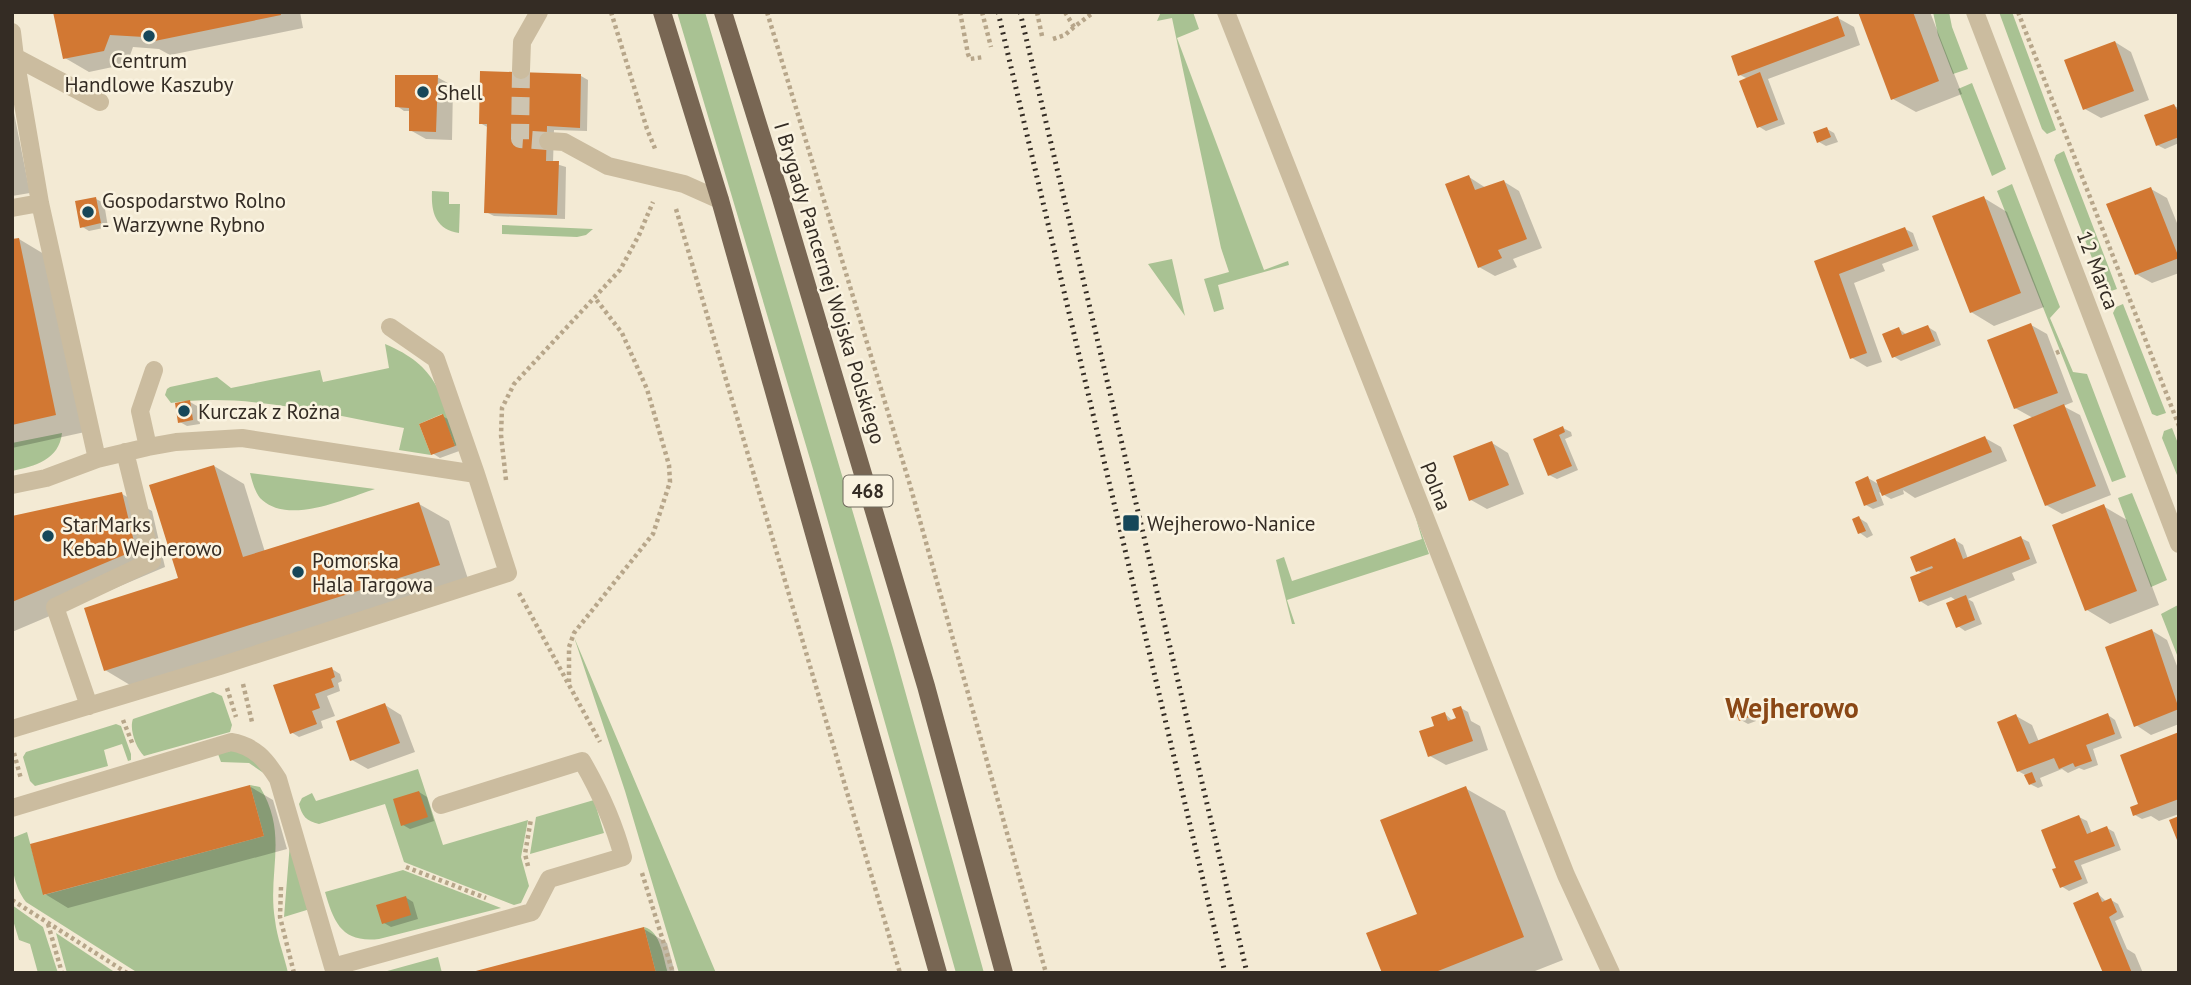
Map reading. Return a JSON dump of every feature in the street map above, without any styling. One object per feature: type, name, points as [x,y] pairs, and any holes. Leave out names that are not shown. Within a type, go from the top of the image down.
[{"type":"main road","points":[[662,12],[720,200],[938,973]]},
{"type":"main road","name":"I Brygady Pancernej Wojska Polskiego","points":[[723,12],[926,686],[1004,973]]},
{"type":"street","points":[[521,70],[522,42],[539,12]]},
{"type":"street","name":"Polna","points":[[1226,12],[1566,875],[1611,973]]},
{"type":"street","name":"12 Marca","points":[[1975,12],[2179,544]]},
{"type":"street","points":[[12,32],[40,203],[97,459]]},
{"type":"street","points":[[15,57],[100,102]]},
{"type":"street","points":[[548,141],[564,142],[608,166],[669,184],[684,184],[720,200]]},
{"type":"street","points":[[12,208],[40,203]]},
{"type":"street","points":[[12,729],[508,573],[436,359],[390,327]]},
{"type":"street","points":[[149,447],[139,411],[154,370]]},
{"type":"street","points":[[12,485],[47,478],[97,459],[149,447],[176,442],[242,438],[476,474]]},
{"type":"street","points":[[89,706],[55,607],[152,561],[125,452]]},
{"type":"street","points":[[12,808],[232,742],[244,744],[267,762],[278,779],[334,970],[532,912],[549,878],[624,857],[617,831],[582,761],[441,805]]},
{"type":"path","points":[[611,12],[647,129],[669,184],[900,973]]},
{"type":"path","points":[[767,12],[917,511],[1046,973]]},
{"type":"path","points":[[960,12],[970,59],[984,57]]},
{"type":"path","points":[[982,12],[991,47]]},
{"type":"path","points":[[1037,12],[1042,36]]},
{"type":"path","points":[[1065,12],[1074,27]]},
{"type":"path","points":[[1053,39],[1065,36],[1094,12]]},
{"type":"path","points":[[2018,12],[2179,426]]},
{"type":"path","points":[[490,516],[502,506],[507,475],[501,435],[502,408],[514,384],[620,270],[653,202],[669,184]]},
{"type":"path","points":[[569,683],[569,647],[574,633],[653,534],[670,482],[669,465],[647,389],[622,333],[595,298]]},
{"type":"path","points":[[2056,353],[2063,350]]},
{"type":"path","points":[[508,573],[603,748]]},
{"type":"path","points":[[241,676],[254,721],[246,724]]},
{"type":"path","points":[[226,686],[235,713]]},
{"type":"path","points":[[124,720],[135,751]]},
{"type":"path","points":[[13,753],[23,783]]},
{"type":"path","points":[[529,867],[525,854],[531,819]]},
{"type":"path","points":[[406,867],[495,901]]},
{"type":"path","points":[[641,868],[673,973]]},
{"type":"path","points":[[282,878],[280,918],[294,973]]},
{"type":"path","points":[[12,900],[127,973]]},
{"type":"path","points":[[48,923],[62,973]]},
{"type":"green space","points":[[677,12],[705,12],[893,648],[984,973],[956,973],[813,469]]},
{"type":"green space","points":[[1161,12],[1193,12],[1199,29],[1177,38],[1264,270],[1288,261],[1289,265],[1218,285],[1224,309],[1214,312],[1204,279],[1229,272],[1221,248],[1172,18],[1157,21]]},
{"type":"green space","points":[[1933,12],[1949,12],[1968,69],[1953,74],[1938,35]]},
{"type":"green space","points":[[1999,12],[2012,12],[2056,130],[2047,134],[2042,129]]},
{"type":"green space","points":[[1972,83],[2006,169],[1992,176],[1958,89]]},
{"type":"green space","points":[[2064,151],[2117,289],[2104,289],[2054,160],[2056,155]]},
{"type":"green space","points":[[2012,184],[2060,307],[2050,318],[2073,372],[2087,374],[2126,477],[2112,482],[1997,191]]},
{"type":"green space","points":[[432,191],[449,192],[449,204],[460,204],[459,233],[445,228],[436,218],[432,206]]},
{"type":"green space","points":[[502,225],[593,229],[586,235],[577,237],[502,234]]},
{"type":"green space","points":[[1172,259],[1185,316],[1148,264]]},
{"type":"green space","points":[[2123,304],[2166,413],[2157,416],[2152,414],[2113,313],[2116,307]]},
{"type":"green space","points":[[385,344],[403,353],[427,372],[442,397],[457,445],[455,446],[442,414],[419,424],[431,455],[399,450],[404,428],[288,406],[229,400],[171,403],[165,395],[170,387],[217,377],[231,388],[320,370],[323,382],[389,368]]},
{"type":"green space","points":[[2172,428],[2179,446],[2179,480],[2162,438],[2164,431]]},
{"type":"green space","points":[[62,433],[51,456],[37,464],[12,471],[12,443]]},
{"type":"green space","points":[[250,473],[375,489],[316,508],[285,510],[271,506],[260,498]]},
{"type":"green space","points":[[2132,493],[2167,580],[2151,587],[2118,498]]},
{"type":"green space","points":[[1415,515],[1429,554],[1287,600],[1295,624],[1292,624],[1276,560],[1284,557],[1292,581],[1422,539]]},
{"type":"green space","points":[[2178,605],[2179,607],[2179,660],[2161,614]]},
{"type":"green space","points":[[574,637],[716,973],[679,973],[625,791]]},
{"type":"green space","points":[[213,692],[222,696],[232,725],[230,732],[144,756],[134,738],[133,719]]},
{"type":"green space","points":[[116,724],[121,726],[131,760],[128,761],[122,744],[104,750],[108,766],[35,786],[30,781],[23,757],[26,752]]},
{"type":"green space","points":[[234,750],[256,759],[265,774],[249,763],[221,762],[218,754]]},
{"type":"green space","points":[[418,769],[443,845],[528,820],[521,857],[529,886],[521,903],[514,905],[404,862],[385,804],[319,824],[308,820],[300,808],[302,798],[312,793],[316,801]]},
{"type":"green space","points":[[250,785],[260,787],[273,821],[273,902],[277,933],[288,973],[138,973],[26,902],[17,887],[12,864],[12,838],[27,832],[44,895],[264,836]]},
{"type":"green space","points":[[594,800],[604,833],[530,854],[536,817]]},
{"type":"green space","points":[[290,843],[310,909],[284,917]]},
{"type":"green space","points":[[403,870],[501,908],[379,939],[356,938],[342,929],[336,922],[325,892]]},
{"type":"green space","points":[[12,905],[43,927],[58,973],[38,973],[30,944],[19,940],[12,917]]},
{"type":"green space","points":[[644,927],[658,939],[668,973],[656,973]]},
{"type":"green space","points":[[56,933],[116,973],[67,973]]},
{"type":"green space","points":[[438,957],[442,973],[380,973]]},
{"type":"building","name":"Centrum Handlowe Kaszuby","points":[[53,12],[280,12],[281,15],[145,43],[144,37],[110,35],[104,51],[63,59]]},
{"type":"building","points":[[1858,12],[1913,12],[1939,81],[1891,100]]},
{"type":"building","points":[[1838,16],[1845,36],[1738,76],[1731,56]]},
{"type":"building","points":[[2115,41],[2134,91],[2083,110],[2064,60]]},
{"type":"building","name":"Shell","points":[[480,71],[581,74],[580,128],[547,126],[546,161],[559,161],[557,215],[484,213],[487,124],[479,124]]},
{"type":"building","points":[[1760,72],[1778,120],[1757,128],[1739,81]]},
{"type":"building","name":"Shell","points":[[395,75],[438,75],[436,132],[409,131],[409,108],[395,107]]},
{"type":"building","points":[[2174,104],[2179,114],[2179,137],[2156,146],[2144,115]]},
{"type":"building","points":[[1827,127],[1831,137],[1817,143],[1813,132]]},
{"type":"building","points":[[1469,175],[1475,190],[1504,180],[1527,239],[1498,250],[1502,258],[1478,268],[1445,184]]},
{"type":"building","points":[[2151,187],[2179,258],[2135,275],[2106,204]]},
{"type":"building","points":[[1984,196],[2021,293],[1970,313],[1932,216]]},
{"type":"building","name":"Gospodarstwo Rolno - Warzywne Rybno","points":[[96,197],[101,223],[80,228],[75,201]]},
{"type":"building","points":[[1905,227],[1913,246],[1839,274],[1867,353],[1850,359],[1814,261]]},
{"type":"building","points":[[19,238],[56,415],[12,425],[12,239]]},
{"type":"building","points":[[2031,323],[2058,393],[2014,409],[1987,340]]},
{"type":"building","points":[[1928,325],[1935,341],[1892,358],[1882,334],[1899,327],[1902,335]]},
{"type":"building","name":"Kurczak z Rożna","points":[[190,400],[193,420],[178,423],[175,403]]},
{"type":"building","points":[[2064,404],[2096,486],[2045,506],[2013,425]]},
{"type":"building","points":[[443,414],[455,446],[431,455],[419,424]]},
{"type":"building","points":[[1563,426],[1565,432],[1559,435],[1572,466],[1548,476],[1533,439]]},
{"type":"building","points":[[1985,436],[1992,452],[1882,496],[1876,480]]},
{"type":"building","points":[[1492,441],[1509,485],[1469,501],[1453,456]]},
{"type":"building","name":"Pomorska Hala Targowa","points":[[214,465],[243,557],[419,502],[440,565],[104,671],[84,608],[178,578],[149,485]]},
{"type":"building","points":[[1868,476],[1877,501],[1864,506],[1855,482]]},
{"type":"building","points":[[122,492],[136,550],[12,602],[12,516]]},
{"type":"building","points":[[2104,504],[2137,591],[2085,611],[2052,525]]},
{"type":"building","points":[[1859,516],[1866,531],[1858,534],[1852,519]]},
{"type":"building","points":[[2021,536],[2030,559],[1919,602],[1910,577],[1933,568],[1932,566],[1916,572],[1910,557],[1955,538],[1963,559]]},
{"type":"building","points":[[1966,595],[1975,620],[1956,628],[1946,603]]},
{"type":"building","points":[[2152,629],[2179,709],[2134,727],[2105,647]]},
{"type":"building","points":[[332,667],[335,677],[331,679],[334,687],[315,694],[320,708],[312,711],[317,724],[290,734],[273,685]]},
{"type":"building","points":[[385,703],[400,743],[350,761],[336,721]]},
{"type":"building","points":[[1745,704],[1750,717],[1739,721],[1734,708]]},
{"type":"building","points":[[1461,706],[1473,741],[1428,757],[1419,731],[1434,726],[1431,717],[1445,712],[1448,721],[1456,718],[1452,709]]},
{"type":"building","points":[[2108,713],[2115,734],[2086,745],[2092,761],[2075,767],[2073,763],[2059,769],[2054,758],[2017,772],[1997,722],[2016,714],[2029,744]]},
{"type":"building","points":[[2179,732],[2179,799],[2133,816],[2130,807],[2138,804],[2120,755]]},
{"type":"building","points":[[2032,772],[2036,782],[2029,785],[2024,775]]},
{"type":"building","points":[[250,785],[264,836],[43,895],[30,844]]},
{"type":"building","points":[[1466,786],[1524,937],[1433,973],[1382,973],[1366,933],[1417,914],[1380,820]]},
{"type":"building","points":[[419,791],[428,817],[401,826],[393,799]]},
{"type":"building","points":[[2079,815],[2087,834],[2107,826],[2115,846],[2074,861],[2082,879],[2060,888],[2052,869],[2056,868],[2041,830]]},
{"type":"building","points":[[2179,816],[2179,845],[2169,820]]},
{"type":"building","points":[[2098,892],[2102,902],[2111,898],[2117,912],[2109,917],[2132,973],[2103,973],[2073,903]]},
{"type":"building","points":[[406,896],[411,915],[382,924],[376,905]]},
{"type":"building","points":[[644,927],[656,973],[472,972]]},
{"type":"tunnel","points":[[521,70],[520,139],[548,141]]},
{"type":"railway","points":[[998,12],[1225,973]]},
{"type":"railway","points":[[1020,12],[1247,973]]},
{"type":"place","name":"Centrum Handlowe Kaszuby","points":[[149,36]]},
{"type":"place","name":"Shell","points":[[423,92]]},
{"type":"place","name":"Gospodarstwo Rolno - Warzywne Rybno","points":[[88,212]]},
{"type":"place","name":"Kurczak z Rożna","points":[[184,411]]},
{"type":"place","name":"Wejherowo-Nanice","points":[[1131,523]]},
{"type":"place","name":"StarMarks Kebab Wejherowo","points":[[48,536]]},
{"type":"place","name":"Pomorska Hala Targowa","points":[[298,572]]},
{"type":"district","name":"Wejherowo","points":[[1792,707]]}]
